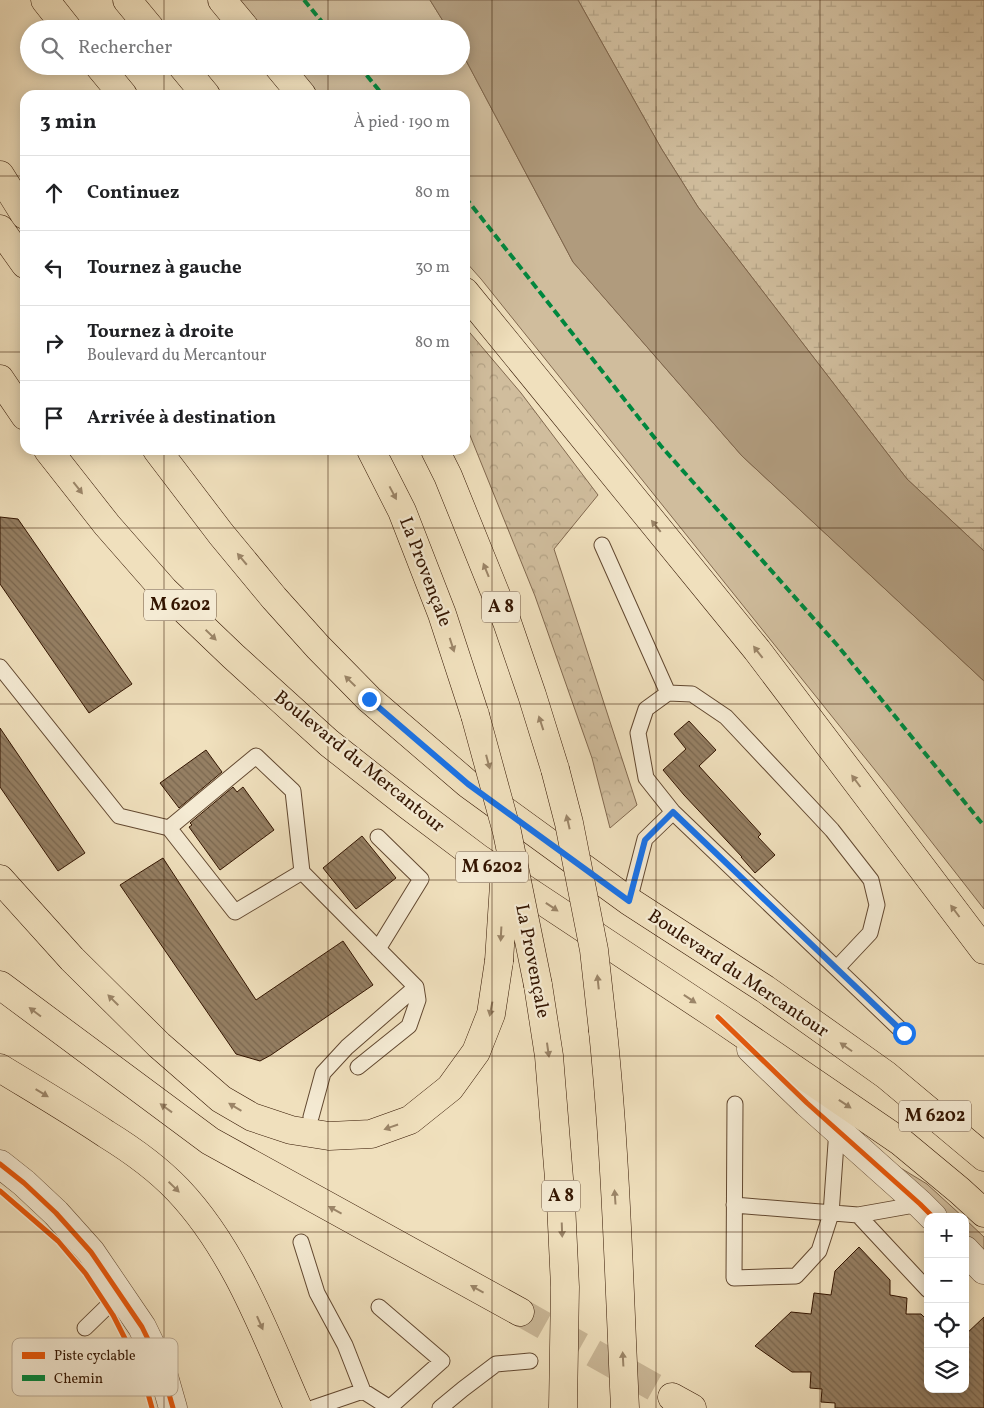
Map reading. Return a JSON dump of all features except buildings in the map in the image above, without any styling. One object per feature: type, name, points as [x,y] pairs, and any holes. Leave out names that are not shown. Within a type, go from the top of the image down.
[{"type":"main road","points":[[45,0],[61,20]]},
{"type":"main road","points":[[127,0],[144,20]]},
{"type":"main road","points":[[222,0],[239,20]]},
{"type":"main road","points":[[106,75],[119,90]]},
{"type":"main road","points":[[189,75],[202,90]]},
{"type":"main road","points":[[285,75],[298,90]]},
{"type":"main road","points":[[0,174],[20,207]]},
{"type":"main road","points":[[0,229],[20,257]]},
{"type":"main road","points":[[470,298],[757,650],[984,950]]},
{"type":"main road","points":[[0,379],[20,409]]},
{"type":"main road","name":"Boulevard du Mercantour","points":[[52,455],[108,525],[164,590],[329,743],[478,858],[718,1017],[901,1142],[984,1213]]},
{"type":"main road","name":"Boulevard du Mercantour","points":[[161,455],[221,534],[318,647],[369,699],[468,784],[629,901],[765,989],[886,1075],[984,1158]]},
{"type":"main road","name":"M 6202","points":[[173,455],[221,534]]},
{"type":"main road","name":"La Provençale","points":[[374,455],[402,510],[442,614],[475,715],[507,832],[538,985],[549,1056],[561,1204],[565,1287],[563,1408]]},
{"type":"main road","name":"A 8","points":[[437,455],[448,476],[507,622],[556,769],[569,823],[594,950],[607,1072],[616,1205],[625,1408]]},
{"type":"main road","points":[[0,879],[72,959],[159,1046],[221,1099],[252,1117],[292,1130],[329,1136],[371,1134],[410,1120],[450,1088],[476,1052],[491,1014],[499,961],[507,832]]},
{"type":"main road","points":[[0,985],[210,1141],[520,1312]]},
{"type":"main road","points":[[0,1068],[79,1116],[139,1156],[177,1189],[204,1219],[252,1304],[298,1408]]},
{"type":"street","points":[[718,1017],[837,1130],[926,1210]]},
{"type":"street","points":[[0,1164],[24,1183],[56,1213],[91,1252],[148,1338]]},
{"type":"street","points":[[969,1254],[984,1270]]},
{"type":"lane","points":[[602,545],[668,694]]},
{"type":"lane","points":[[0,667],[119,816],[169,828],[235,912],[302,872]]},
{"type":"lane","points":[[837,968],[870,933],[877,904],[871,880],[832,830],[726,717],[692,694],[668,694],[646,708],[638,733],[646,778],[673,812],[904,1033]]},
{"type":"lane","points":[[169,828],[256,756],[293,791],[302,872],[416,987],[418,1000],[409,1026],[358,1068]]},
{"type":"lane","points":[[629,901],[645,840],[673,812]]},
{"type":"lane","points":[[378,837],[421,879],[378,948]]},
{"type":"lane","points":[[310,1117],[323,1073],[347,1047],[416,987]]},
{"type":"lane","points":[[735,1104],[734,1278],[796,1276],[819,1251],[831,1214],[837,1130]]},
{"type":"lane","points":[[734,1205],[858,1215],[926,1210]]},
{"type":"lane","points":[[858,1215],[924,1286]]},
{"type":"lane","points":[[301,1242],[317,1293],[345,1345],[363,1391],[389,1408],[442,1361],[379,1306]]},
{"type":"lane","points":[[85,1328],[120,1294]]},
{"type":"lane","points":[[440,1408],[496,1364],[530,1361]]},
{"type":"lane","points":[[314,1408],[363,1391]]},
{"type":"green space","points":[[239,0],[430,0],[442,20],[256,20]]},
{"type":"green space","points":[[578,0],[984,0],[984,551],[907,479],[698,207],[661,148]]},
{"type":"green space","points":[[470,68],[573,262],[742,456],[984,681],[984,909],[887,785],[470,267],[470,90],[315,90],[302,75],[470,75]]},
{"type":"green space","points":[[470,333],[521,393],[598,495],[554,549],[637,805],[610,828],[592,758],[535,596],[470,435]]},
{"type":"green space","points":[[899,1167],[927,1184],[959,1213],[939,1213]]},
{"type":"green space","points":[[969,1223],[984,1237],[984,1259],[969,1244]]},
{"type":"shaded area","points":[[430,0],[578,0],[661,148],[698,207],[907,479],[984,551],[984,681],[742,456],[573,262],[470,68],[470,20],[442,20]]},
{"type":"tunnel","points":[[520,1312],[672,1397]]},
{"type":"marked path","points":[[304,0],[321,20]]},
{"type":"marked path","points":[[366,75],[379,90]]},
{"type":"marked path","points":[[470,203],[661,446],[838,646],[984,826]]},
{"type":"cycle path","points":[[718,1017],[807,1103],[929,1213]]},
{"type":"cycle path","points":[[0,1164],[24,1183],[56,1213],[91,1252],[142,1327],[147,1338]]},
{"type":"cycle path","points":[[0,1191],[58,1241],[86,1274],[113,1315],[125,1338]]},
{"type":"cycle path","points":[[149,1396],[152,1408]]},
{"type":"cycle path","points":[[170,1396],[173,1408]]},
{"type":"route","points":[[369,699],[468,784],[629,901],[645,840],[673,812],[904,1033]]}]
